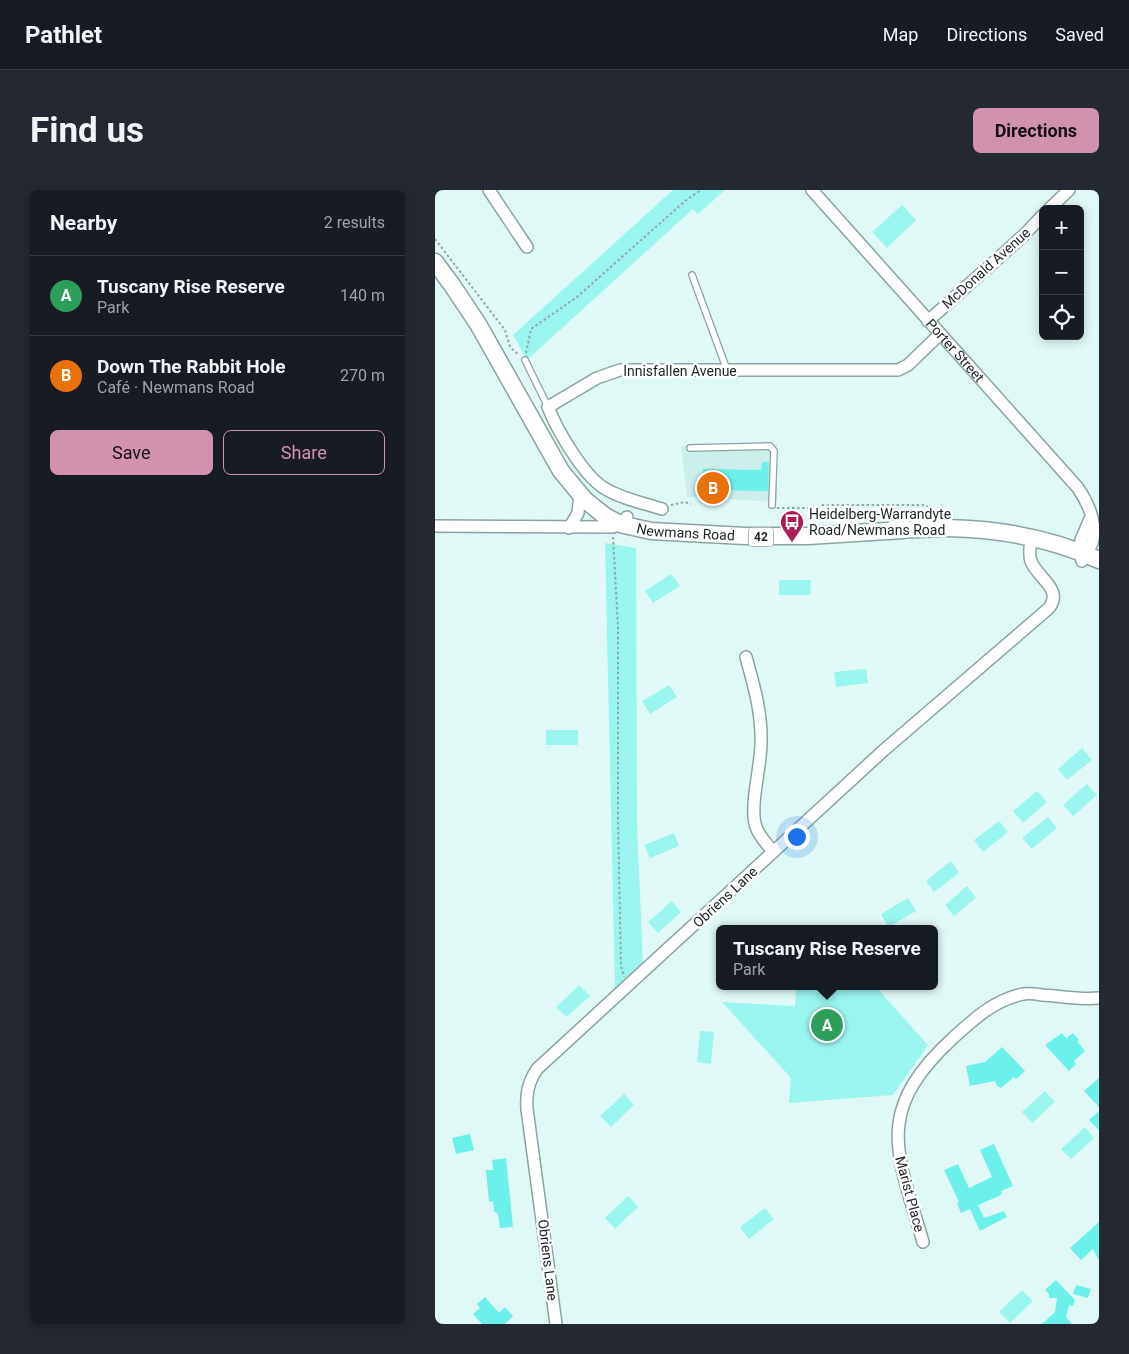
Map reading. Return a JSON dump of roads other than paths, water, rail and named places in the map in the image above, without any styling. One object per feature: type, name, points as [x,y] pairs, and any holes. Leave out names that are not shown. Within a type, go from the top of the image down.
[{"type":"main road","name":"42","points":[[435,262],[477,324],[541,433],[584,487],[620,523]]},
{"type":"main road","name":"42","points":[[541,433],[547,448],[561,471],[580,494],[597,510],[620,523]]},
{"type":"main road","name":"Newmans Road","points":[[620,523],[644,522],[680,527],[975,529],[1086,556]]},
{"type":"main road","name":"42","points":[[1086,556],[1099,569]]},
{"type":"street","points":[[489,190],[527,247]]},
{"type":"street","name":"Porter Street","points":[[812,190],[1078,488],[1089,506],[1093,529],[1092,544],[1086,556]]},
{"type":"street","points":[[1053,205],[1069,190]]},
{"type":"street","name":"McDonald Avenue","points":[[928,321],[1023,236],[1039,219]]},
{"type":"street","name":"Innisfallen Avenue","points":[[547,407],[597,378],[613,372],[632,370],[898,370],[908,365],[940,334]]},
{"type":"street","points":[[547,407],[572,450],[594,481],[613,493],[662,509]]},
{"type":"street","points":[[569,528],[577,514],[580,494]]},
{"type":"street","name":"Newmans Road","points":[[435,526],[569,528],[620,523]]},
{"type":"street","name":"Obriens Lane","points":[[556,1324],[526,1094],[529,1082],[537,1070],[884,750],[1049,608],[1053,603],[1054,596],[1051,588],[1031,562],[1031,542]]},
{"type":"street","points":[[746,657],[757,696],[761,725],[760,767],[754,819],[756,828],[773,852]]},
{"type":"street","name":"Marist Place","points":[[923,1242],[899,1157],[897,1134],[904,1099],[911,1085],[948,1042],[978,1015],[1002,1000],[1025,994],[1099,998]]},
{"type":"lane","points":[[692,275],[727,370]]},
{"type":"lane","points":[[525,360],[547,407]]},
{"type":"lane","points":[[691,448],[770,446],[774,451],[772,505]]},
{"type":"place","name":"Down The Rabbit Hole","points":[[713,488]]},
{"type":"place","name":"Heidelberg-Warrandyte Road/Newmans Road","points":[[792,543]]},
{"type":"place","name":"Tuscany Rise Reserve","points":[[827,1025]]}]
